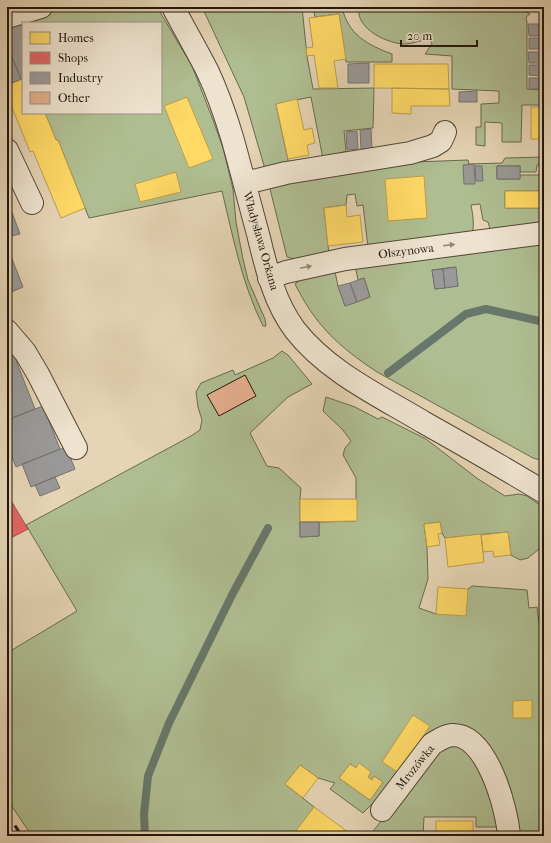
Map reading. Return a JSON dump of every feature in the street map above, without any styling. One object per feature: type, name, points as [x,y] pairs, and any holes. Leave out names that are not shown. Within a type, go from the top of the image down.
[{"type":"street","points":[[7,17],[41,7]]},
{"type":"street","name":"Władysława Orkana","points":[[173,7],[208,71],[232,136],[269,278],[280,305],[294,329],[309,346],[348,378],[544,492]]},
{"type":"street","points":[[245,183],[286,172],[410,152],[433,146],[441,141],[445,132]]},
{"type":"street","points":[[7,150],[32,203]]},
{"type":"street","name":"Olszynowa","points":[[269,278],[286,272],[353,258],[544,233]]},
{"type":"street","points":[[7,331],[25,352],[38,374],[76,448]]},
{"type":"street","name":"Mrozówka","points":[[382,810],[432,744],[444,737],[453,735],[471,742],[490,767],[497,782],[504,804],[509,836]]},
{"type":"green space","points":[[63,7],[157,7],[192,66],[223,148],[233,189],[236,222],[248,280],[265,319],[266,326],[263,326],[249,294],[234,243],[222,191],[89,218],[58,140],[56,140],[45,114],[162,114],[162,22],[26,22],[49,10]]},
{"type":"green space","points":[[202,7],[302,7],[307,56],[313,89],[374,88],[373,128],[344,131],[346,151],[323,159],[311,97],[276,104],[289,165],[265,169],[244,97]]},
{"type":"green space","points":[[313,7],[342,7],[345,17],[354,32],[367,43],[392,54],[392,62],[346,62],[339,14],[315,17]]},
{"type":"green space","points":[[359,7],[518,7],[530,14],[526,17],[527,89],[544,90],[544,105],[522,105],[521,142],[502,142],[502,123],[485,122],[485,146],[476,145],[476,127],[481,127],[481,104],[499,103],[499,91],[452,89],[452,56],[425,54],[432,44],[430,40],[405,44],[390,41],[374,34],[362,22],[359,15]]},
{"type":"green space","points":[[544,157],[544,165],[537,165],[536,172],[520,172],[520,166],[497,166],[497,179],[520,179],[520,175],[544,175],[544,191],[505,191],[505,208],[544,208],[544,228],[490,229],[488,222],[483,220],[480,204],[471,205],[473,225],[471,237],[368,247],[363,205],[357,206],[355,194],[347,195],[346,205],[324,208],[329,254],[299,260],[287,257],[269,185],[387,163],[468,160],[469,164],[502,163],[505,158]]},
{"type":"green space","points":[[544,240],[544,461],[533,458],[377,372],[339,344],[329,334],[311,312],[295,284],[305,276],[334,267],[338,286],[345,306],[370,297],[364,278],[358,280],[356,270],[359,262]],"holes":[[[455,267],[458,286],[435,289],[432,270]]]},
{"type":"green space","points":[[282,351],[288,355],[312,384],[288,397],[250,433],[267,466],[279,468],[301,488],[300,537],[319,536],[319,522],[356,521],[356,478],[343,455],[345,448],[351,441],[343,430],[323,411],[326,397],[355,407],[378,419],[382,417],[426,439],[478,479],[505,496],[519,494],[527,496],[544,508],[544,545],[528,558],[520,560],[511,555],[508,532],[445,538],[442,533],[440,522],[424,524],[427,547],[428,579],[419,608],[436,614],[472,586],[527,590],[529,608],[537,607],[539,623],[544,623],[544,827],[541,827],[542,836],[513,836],[461,731],[383,793],[363,813],[330,789],[335,783],[318,778],[300,765],[285,784],[314,807],[296,832],[301,836],[32,836],[7,799],[7,653],[77,611],[26,525],[200,430],[202,420],[196,392],[201,383],[233,370],[235,375],[273,358]],"holes":[[[350,764],[356,768],[359,764],[368,777],[372,780],[374,776],[383,782],[370,800],[339,778]]]},
{"type":"green space","points":[[454,742],[481,763],[499,827],[476,827],[476,817],[424,817],[423,836],[369,836],[396,803],[429,754]]},
{"type":"building: Homes","points":[[339,14],[346,59],[334,61],[338,88],[319,88],[314,55],[307,56],[306,48],[313,47],[309,18]]},
{"type":"building: Homes","points":[[374,64],[448,64],[449,89],[374,88]]},
{"type":"building: Homes","points":[[22,79],[22,114],[45,114],[56,140],[58,140],[85,208],[61,218],[33,151],[30,152],[7,95],[7,85]]},
{"type":"building: Homes","points":[[392,88],[449,89],[450,106],[411,106],[411,114],[392,113]]},
{"type":"building: Homes","points":[[187,97],[213,159],[189,168],[164,106]]},
{"type":"building: Homes","points":[[297,99],[304,130],[312,128],[315,143],[307,145],[309,155],[288,159],[276,104]]},
{"type":"building: Homes","points":[[531,107],[544,107],[544,139],[531,139]]},
{"type":"building: Homes","points":[[176,172],[181,192],[140,202],[135,184]]},
{"type":"building: Homes","points":[[424,176],[427,218],[388,221],[385,179]]},
{"type":"building: Homes","points":[[505,191],[544,191],[544,208],[505,208]]},
{"type":"building: Homes","points":[[346,205],[347,217],[360,215],[363,242],[328,246],[324,208]]},
{"type":"building: Homes","points":[[300,499],[357,499],[357,521],[300,522]]},
{"type":"building: Homes","points":[[440,522],[442,533],[438,534],[440,545],[427,547],[424,524]]},
{"type":"building: Homes","points":[[508,532],[511,555],[494,557],[493,551],[483,552],[481,535]]},
{"type":"building: Homes","points":[[481,534],[484,562],[448,567],[445,538]]},
{"type":"building: Homes","points":[[544,566],[544,606],[539,567]]},
{"type":"building: Homes","points":[[438,587],[468,589],[466,616],[436,614]]},
{"type":"building: Homes","points":[[532,700],[532,718],[513,718],[513,701]]},
{"type":"building: Homes","points":[[413,715],[430,726],[399,773],[382,762]]},
{"type":"building: Homes","points":[[359,763],[371,772],[368,777],[372,780],[374,776],[383,782],[370,800],[339,778],[350,764],[356,768]]},
{"type":"building: Homes","points":[[300,765],[318,778],[303,798],[285,784]]},
{"type":"building: Homes","points":[[314,807],[348,832],[345,836],[301,836],[295,832]]},
{"type":"building: Homes","points":[[436,821],[473,821],[473,836],[436,836]]},
{"type":"building: Homes","points":[[541,827],[544,827],[544,836],[542,836]]},
{"type":"building: Shops","points":[[7,494],[28,529],[7,540]]},
{"type":"building: Industry","points":[[22,23],[22,79],[7,45],[7,24]]},
{"type":"building: Industry","points":[[528,24],[544,24],[544,36],[529,36]]},
{"type":"building: Industry","points":[[529,38],[544,38],[544,49],[529,49]]},
{"type":"building: Industry","points":[[7,45],[21,79],[7,85]]},
{"type":"building: Industry","points":[[528,52],[544,52],[544,63],[529,63]]},
{"type":"building: Industry","points":[[369,63],[369,83],[348,83],[348,64]]},
{"type":"building: Industry","points":[[529,65],[544,65],[544,76],[529,75]]},
{"type":"building: Industry","points":[[529,78],[544,78],[544,89],[529,89]]},
{"type":"building: Industry","points":[[477,91],[477,102],[459,102],[459,92]]},
{"type":"building: Industry","points":[[371,129],[372,149],[361,149],[360,130]]},
{"type":"building: Industry","points":[[357,131],[358,149],[347,150],[346,132]]},
{"type":"building: Industry","points":[[474,164],[475,184],[464,184],[463,165]]},
{"type":"building: Industry","points":[[475,166],[482,166],[483,181],[476,181]]},
{"type":"building: Industry","points":[[497,166],[520,166],[520,179],[497,179]]},
{"type":"building: Industry","points":[[7,199],[20,234],[7,237]]},
{"type":"building: Industry","points":[[7,246],[23,287],[7,294]]},
{"type":"building: Industry","points":[[456,267],[458,286],[445,288],[443,269]]},
{"type":"building: Industry","points":[[443,269],[445,288],[435,289],[432,270]]},
{"type":"building: Industry","points":[[364,278],[370,297],[357,302],[350,283]]},
{"type":"building: Industry","points":[[350,283],[357,302],[345,306],[338,286]]},
{"type":"building: Industry","points":[[10,345],[35,409],[7,420],[7,346]]},
{"type":"building: Industry","points":[[43,406],[60,449],[16,467],[7,445],[7,420]]},
{"type":"building: Industry","points":[[66,447],[75,469],[31,487],[22,464]]},
{"type":"building: Industry","points":[[55,477],[60,488],[40,496],[35,485]]},
{"type":"building: Industry","points":[[300,522],[319,522],[319,536],[300,537]]},
{"type":"building: Other","points":[[245,375],[256,396],[219,416],[207,395]]},
{"type":"waterway","points":[[388,373],[466,314],[486,309],[544,322]]},
{"type":"waterway","points":[[145,836],[144,814],[148,776],[169,723],[232,595],[268,528]]},
{"type":"railway","points":[[7,814],[22,836]]}]
